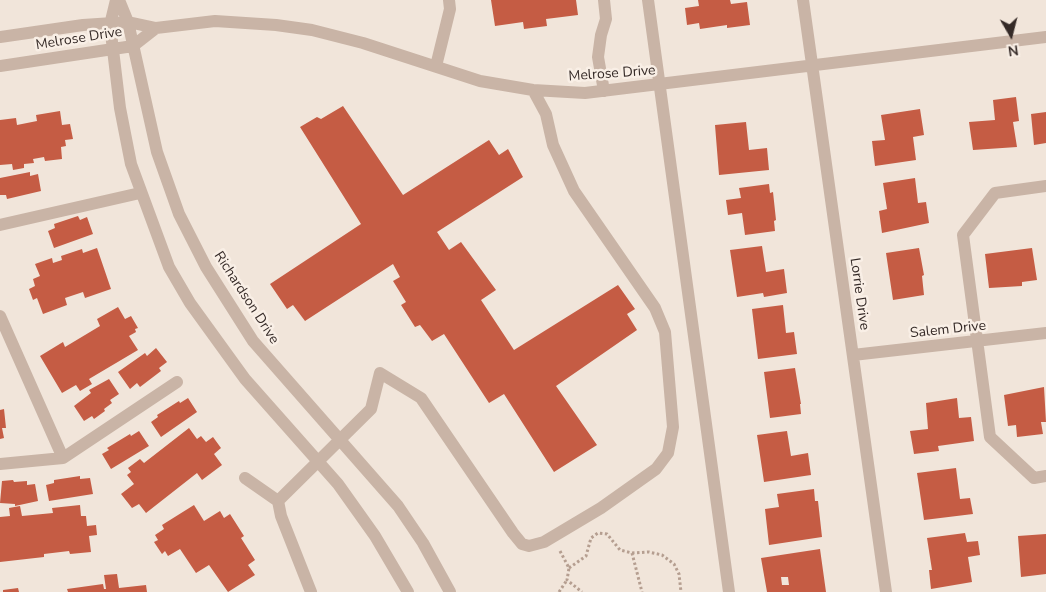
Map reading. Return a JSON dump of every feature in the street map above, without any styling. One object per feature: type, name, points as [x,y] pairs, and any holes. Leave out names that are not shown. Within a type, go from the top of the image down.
[{"type":"street","name":"Richardson Drive","points":[[117,0],[128,22],[157,152],[179,214],[206,267],[253,341],[398,506],[423,543],[450,592]]},
{"type":"street","name":"Richardson Drive","points":[[117,0],[110,24],[131,164],[168,267],[190,303],[245,379],[338,484],[375,536],[408,592]]},
{"type":"street","points":[[436,66],[450,9],[449,0]]},
{"type":"street","points":[[604,0],[606,19],[601,35],[598,57],[604,92]]},
{"type":"street","points":[[648,0],[729,592]]},
{"type":"street","name":"Lorrie Drive","points":[[803,0],[886,592]]},
{"type":"street","name":"Melrose Drive","points":[[0,36],[83,25],[128,22],[156,28],[215,21],[276,25],[312,30],[362,43],[480,80],[533,90],[585,93],[812,67],[1046,37]]},
{"type":"street","name":"Melrose Drive","points":[[0,66],[133,46],[156,28]]},
{"type":"street","points":[[278,501],[371,409],[380,373],[420,398],[512,533],[522,544],[529,546],[544,542],[601,508],[656,469],[668,453],[673,427],[665,332],[655,308],[574,192],[553,145],[546,114],[533,90]]},
{"type":"street","points":[[1046,186],[995,193],[963,235],[990,438],[1034,478],[1046,476]]},
{"type":"street","points":[[0,225],[140,193]]},
{"type":"street","points":[[0,316],[63,458]]},
{"type":"street","name":"Salem Drive","points":[[853,355],[976,343],[1046,333]]},
{"type":"street","points":[[0,464],[63,458],[177,382]]},
{"type":"street","points":[[245,478],[278,501],[281,516],[311,592]]},
{"type":"path","points":[[569,568],[586,556],[591,538],[598,533],[607,534],[620,550],[632,553],[649,552],[662,555],[674,564],[679,574],[681,592]]},
{"type":"path","points":[[559,548],[569,568],[567,580],[560,592]]},
{"type":"path","points":[[632,553],[642,592]]},
{"type":"path","points":[[567,580],[582,592]]},
{"type":"building","points":[[491,0],[576,0],[578,15],[546,19],[547,26],[524,29],[523,22],[495,26]]},
{"type":"building","points":[[698,0],[730,0],[731,4],[747,2],[750,25],[727,28],[727,25],[700,29],[699,23],[687,25],[685,8],[699,6]]},
{"type":"building","points":[[1016,97],[1019,121],[1013,122],[1017,147],[973,150],[969,122],[995,120],[993,100]]},
{"type":"building","points":[[343,106],[403,195],[489,140],[499,155],[508,149],[523,177],[437,232],[449,250],[461,242],[496,290],[481,300],[514,350],[618,285],[635,309],[627,314],[637,330],[556,386],[597,445],[554,472],[504,394],[489,403],[444,334],[432,341],[420,325],[415,327],[401,305],[406,302],[393,281],[400,277],[393,264],[305,321],[293,305],[287,309],[270,284],[361,224],[300,127],[317,117],[321,119]]},
{"type":"building","points":[[920,109],[924,135],[913,137],[916,160],[875,166],[872,141],[885,140],[881,115]]},
{"type":"building","points":[[60,111],[62,125],[70,124],[73,139],[65,140],[66,146],[61,147],[62,159],[45,161],[44,157],[33,159],[34,163],[24,164],[24,168],[13,170],[12,164],[0,165],[0,120],[16,118],[17,125],[37,121],[36,115]]},
{"type":"building","points":[[1046,112],[1046,143],[1034,145],[1031,114]]},
{"type":"building","points":[[746,122],[749,150],[767,148],[769,170],[719,175],[715,125]]},
{"type":"building","points":[[30,172],[30,176],[38,174],[41,191],[7,199],[6,195],[0,195],[0,178]]},
{"type":"building","points":[[915,178],[918,203],[926,202],[929,223],[882,233],[879,211],[887,209],[883,183]]},
{"type":"building","points":[[769,184],[770,193],[773,192],[776,220],[774,221],[775,231],[745,235],[742,213],[728,215],[726,200],[741,198],[739,188]]},
{"type":"building","points":[[78,216],[80,220],[87,217],[93,234],[54,248],[48,231],[55,228],[54,224]]},
{"type":"building","points":[[762,246],[766,272],[784,269],[787,293],[764,297],[763,293],[737,297],[730,250]]},
{"type":"building","points":[[97,248],[111,289],[85,298],[83,292],[65,298],[67,305],[43,314],[37,298],[33,300],[29,289],[35,286],[33,279],[40,276],[35,264],[52,258],[53,263],[62,260],[61,256],[82,249],[83,253]]},
{"type":"building","points":[[919,248],[924,275],[922,276],[924,295],[893,300],[886,253]]},
{"type":"building","points":[[1032,248],[1037,280],[1022,282],[1022,286],[989,288],[985,254]]},
{"type":"building","points":[[783,305],[786,333],[794,332],[797,354],[758,359],[752,309]]},
{"type":"building","points":[[118,307],[125,319],[131,316],[138,328],[135,329],[136,332],[129,336],[138,350],[89,379],[92,384],[80,391],[76,385],[62,393],[40,356],[63,342],[65,347],[100,326],[97,319]]},
{"type":"building","points":[[156,348],[167,362],[159,368],[161,371],[140,387],[137,383],[130,389],[118,372],[145,353],[147,356]]},
{"type":"building","points":[[795,368],[801,414],[770,418],[764,372]]},
{"type":"building","points":[[109,379],[119,394],[110,400],[112,403],[104,409],[105,411],[94,419],[92,416],[84,421],[74,406],[91,393],[89,390]]},
{"type":"building","points":[[1044,387],[1046,422],[1041,422],[1043,434],[1017,437],[1016,425],[1008,426],[1004,395]]},
{"type":"building","points":[[188,398],[197,412],[161,437],[151,422],[158,417],[157,415],[179,401],[180,403]]},
{"type":"building","points":[[957,398],[959,418],[971,417],[974,441],[938,446],[939,451],[914,454],[910,431],[928,429],[926,403]]},
{"type":"building","points":[[4,409],[6,428],[2,428],[4,438],[0,439],[0,410]]},
{"type":"building","points":[[189,428],[197,439],[201,436],[206,442],[213,437],[221,448],[214,454],[222,465],[202,480],[197,473],[146,513],[139,504],[132,508],[121,494],[134,484],[127,475],[131,472],[128,468],[140,459],[144,463]]},
{"type":"building","points":[[139,431],[149,446],[111,469],[102,454],[109,450],[107,448],[130,434],[131,436]]},
{"type":"building","points":[[787,431],[791,456],[808,453],[811,475],[764,482],[757,435]]},
{"type":"building","points":[[956,468],[960,499],[970,498],[973,514],[924,520],[917,473]]},
{"type":"building","points":[[80,476],[80,479],[90,478],[93,494],[49,501],[46,485],[54,483],[54,480]]},
{"type":"building","points":[[13,480],[14,482],[27,481],[27,485],[35,484],[38,501],[15,506],[15,504],[0,503],[2,481]]},
{"type":"building","points":[[814,489],[815,501],[818,501],[822,537],[769,545],[765,509],[779,507],[777,494]]},
{"type":"building","points":[[80,505],[81,516],[86,516],[87,526],[96,525],[97,535],[89,536],[91,552],[70,554],[69,551],[44,554],[44,557],[0,562],[0,517],[10,516],[9,508],[20,506],[22,516],[53,513],[52,508]]},
{"type":"building","points":[[194,505],[204,521],[220,511],[224,518],[230,514],[244,536],[241,538],[255,560],[248,565],[255,575],[228,592],[209,565],[196,573],[180,549],[168,556],[165,551],[162,554],[154,542],[158,540],[155,535],[164,529],[162,525]]},
{"type":"building","points":[[965,533],[967,542],[978,541],[980,555],[968,557],[972,582],[931,589],[929,570],[932,570],[927,538]]},
{"type":"building","points":[[1046,534],[1046,574],[1021,577],[1018,536]]},
{"type":"building","points":[[820,549],[826,592],[767,592],[761,558]],"holes":[[[781,577],[788,577],[789,585],[782,585]]]},
{"type":"building","points":[[117,574],[119,588],[146,585],[147,592],[68,592],[67,589],[103,584],[104,589],[106,589],[104,575]]},
{"type":"building","points":[[18,588],[19,592],[3,592],[3,590]]}]
